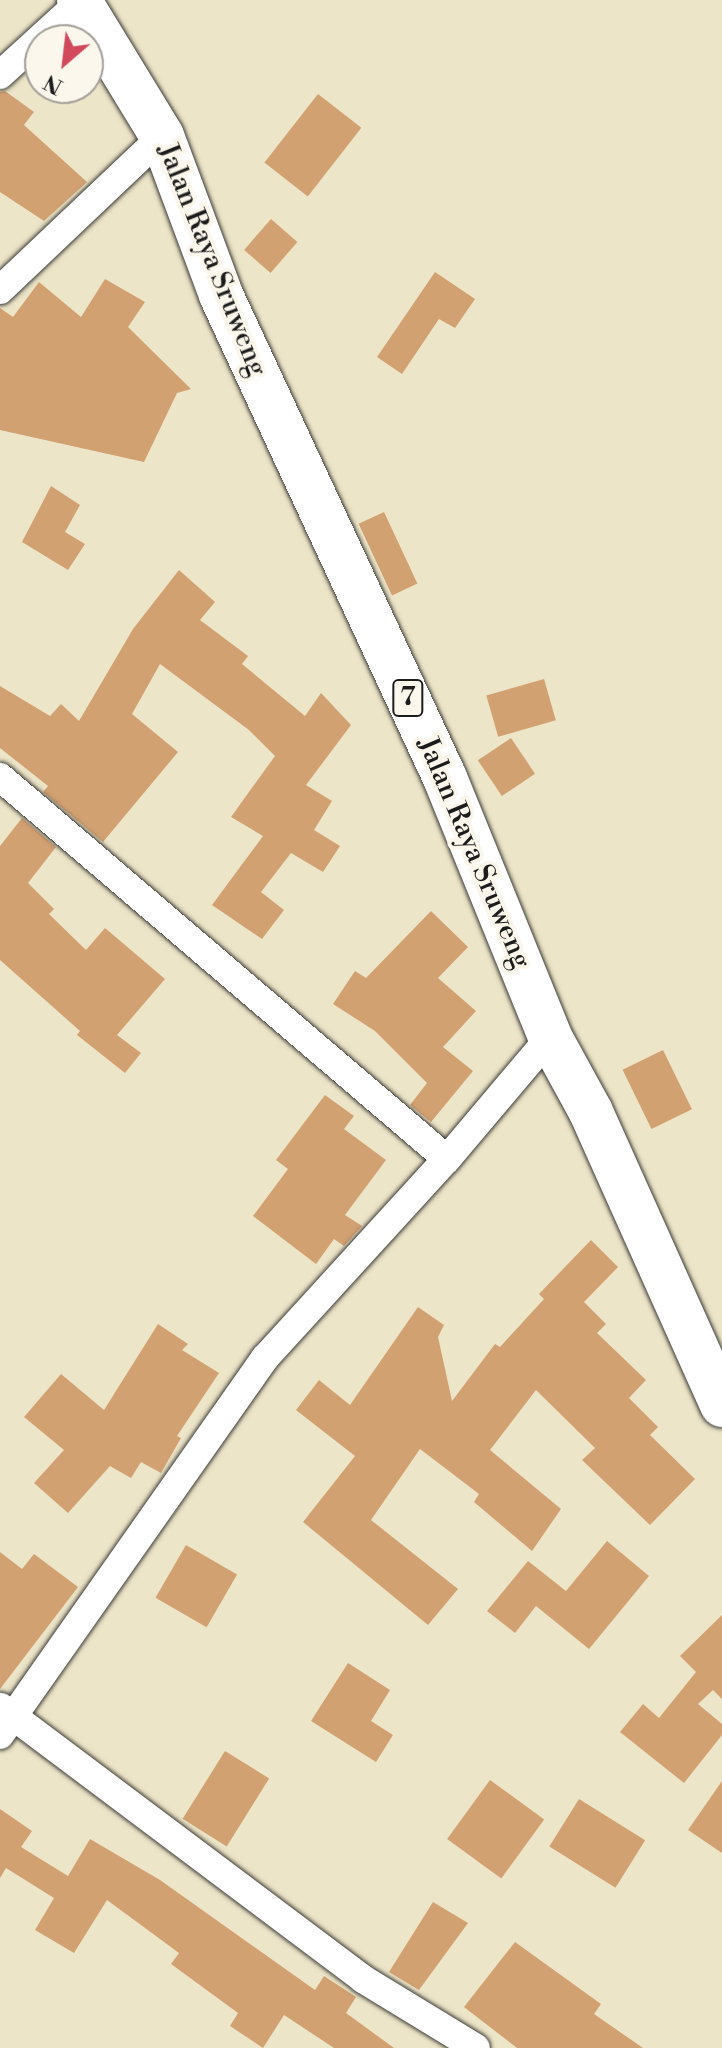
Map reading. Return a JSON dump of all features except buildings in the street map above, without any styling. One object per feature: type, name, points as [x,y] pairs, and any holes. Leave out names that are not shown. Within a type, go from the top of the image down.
[{"type":"highway","name":"Jalan Raya Sruweng","points":[[79,1],[162,136],[221,295],[445,778],[550,1037],[591,1112],[722,1405]]},
{"type":"street","points":[[0,75],[79,1]]},
{"type":"street","points":[[0,290],[162,136]]},
{"type":"street","points":[[0,777],[447,1159]]},
{"type":"street","points":[[476,2048],[363,1979],[4,1720],[265,1358],[447,1159],[550,1037]]}]
